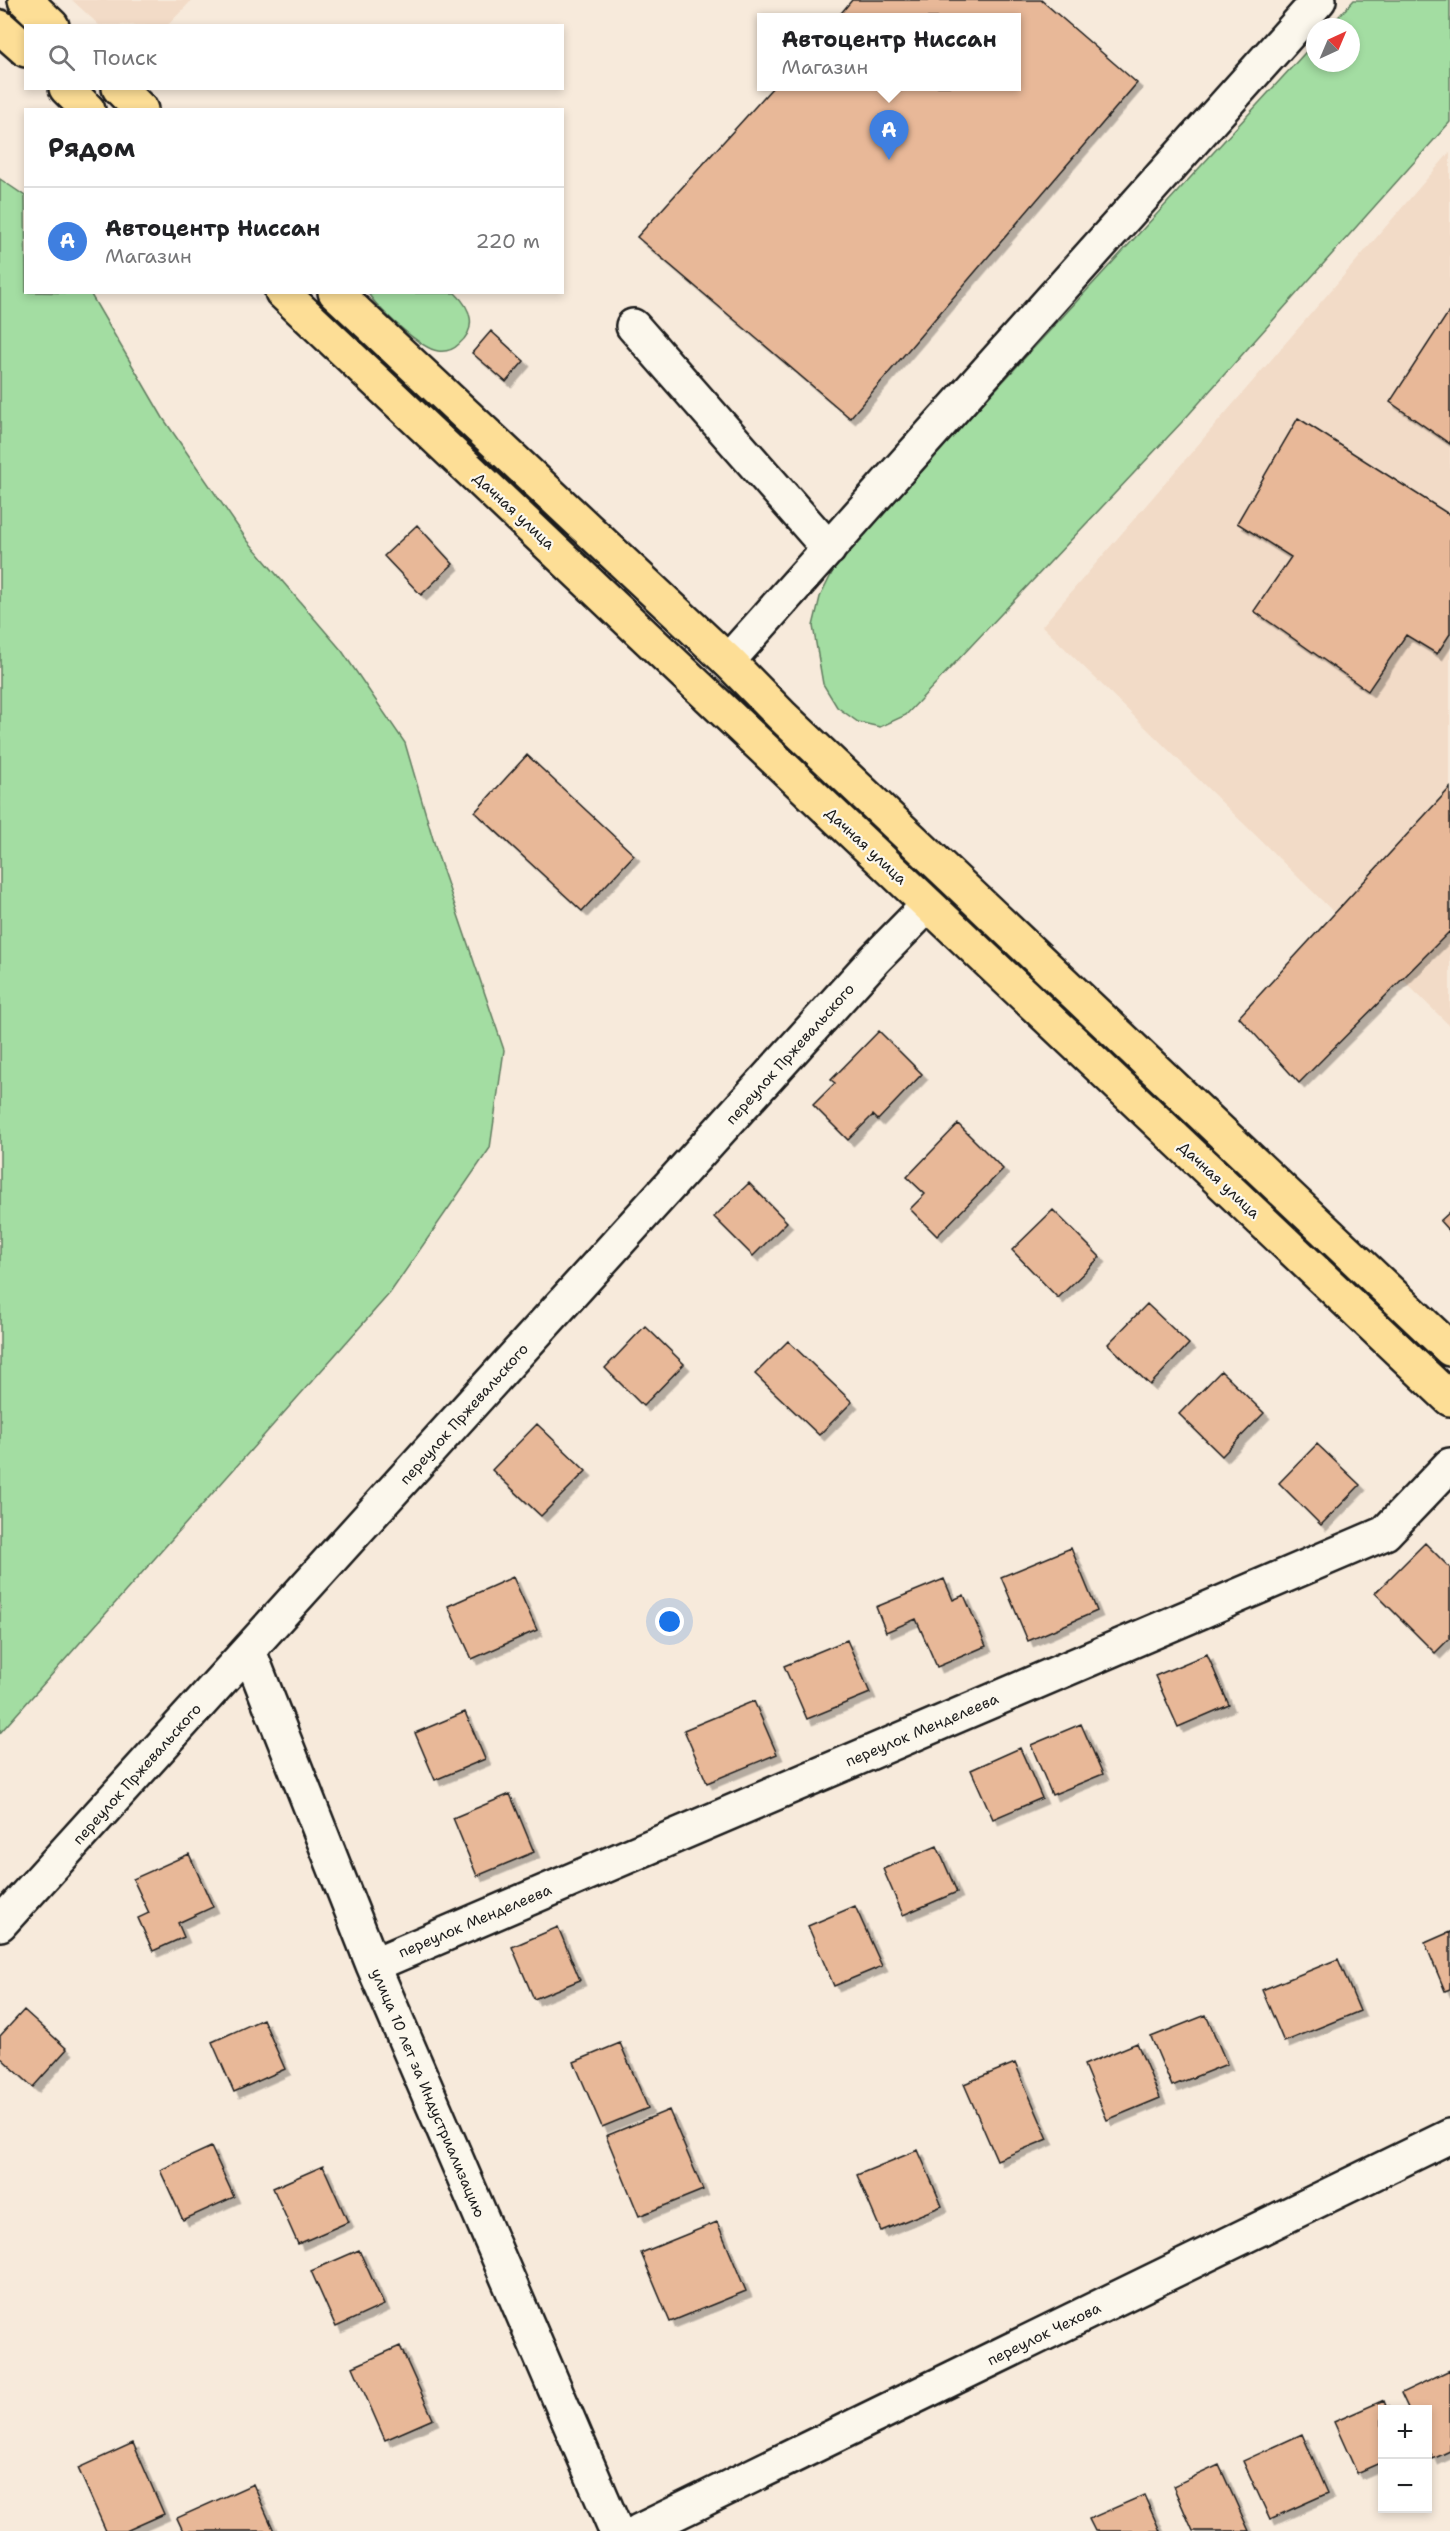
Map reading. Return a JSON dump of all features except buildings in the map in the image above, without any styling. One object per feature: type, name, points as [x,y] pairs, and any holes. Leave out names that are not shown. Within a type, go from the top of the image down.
[{"type":"main road","points":[[25,0],[50,24]]},
{"type":"main road","points":[[0,27],[24,48]]},
{"type":"main road","points":[[68,90],[86,108]]},
{"type":"main road","points":[[121,90],[139,108]]},
{"type":"main road","name":"Дачная улица","points":[[284,294],[1450,1399]]},
{"type":"main road","points":[[337,294],[728,661],[800,733],[1450,1349]]},
{"type":"main road","points":[[702,691],[728,661]]},
{"type":"street","points":[[728,661],[1319,0]]},
{"type":"street","points":[[633,326],[829,549]]},
{"type":"street","name":"переулок Пржевальского","points":[[0,1924],[875,959],[928,905]]},
{"type":"street","name":"переулок Менделеева","points":[[373,1965],[1385,1533],[1450,1465]]},
{"type":"street","name":"улица 10 лет за Индустриализацию","points":[[249,1651],[373,1965],[616,2531]]},
{"type":"street","name":"переулок Чехова","points":[[639,2531],[1450,2136]]},
{"type":"shaded area","points":[[72,0],[192,0],[169,24],[98,24]]},
{"type":"shaded area","points":[[1450,152],[1450,1026],[1042,626]]},
{"type":"green space","points":[[1354,0],[1450,0],[1450,122],[1182,422],[906,715],[880,727],[858,722],[837,707],[823,684],[813,626],[820,597],[838,561],[1306,52],[1306,72],[1360,72],[1360,18],[1337,18]]},
{"type":"green space","points":[[0,179],[24,195],[24,294],[91,294],[163,418],[247,540],[342,651],[405,743],[438,856],[504,1050],[490,1148],[390,1293],[0,1733]]},
{"type":"green space","points":[[369,294],[456,294],[468,312],[469,331],[465,338],[452,349],[438,351],[430,349],[400,327]]},
{"type":"place","name":"Автоцентр Ниссан","points":[[889,160]]}]
